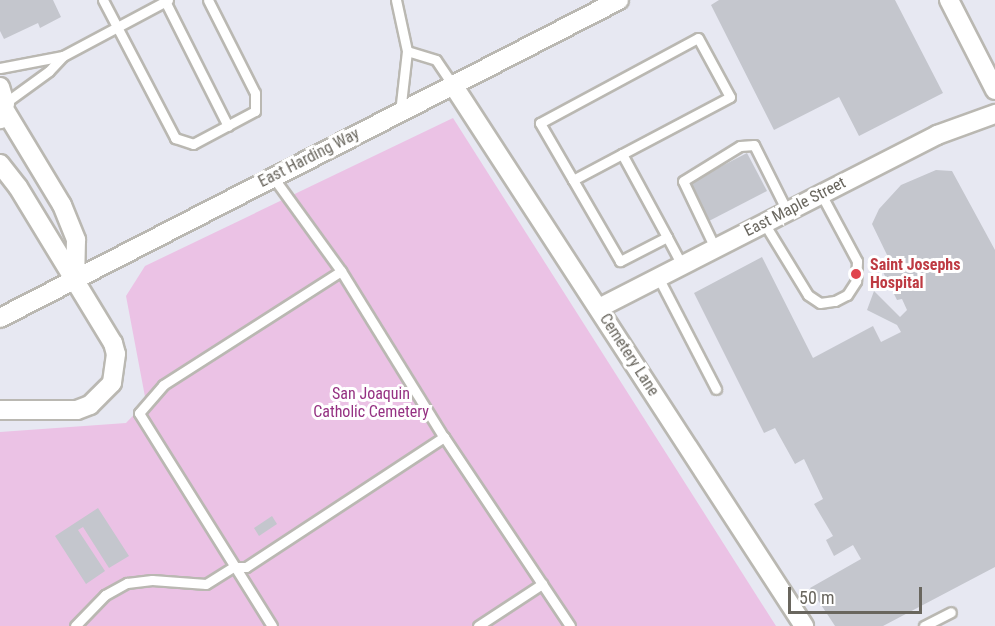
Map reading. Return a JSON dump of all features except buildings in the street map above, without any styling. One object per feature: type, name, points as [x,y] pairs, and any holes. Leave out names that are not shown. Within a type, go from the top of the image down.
[{"type":"street","name":"East Harding Way","points":[[0,318],[619,0]]},
{"type":"street","points":[[949,0],[995,90]]},
{"type":"street","name":"Cemetery Lane","points":[[453,85],[804,626]]},
{"type":"street","points":[[2,105],[62,205],[76,240],[75,280]]},
{"type":"street","name":"East Maple Street","points":[[599,308],[937,135],[995,114]]},
{"type":"street","points":[[0,164],[18,187],[113,343],[115,372],[109,389],[90,405],[77,410],[0,410]]},
{"type":"lane","points":[[103,0],[175,138],[193,144],[255,111],[255,93],[208,0]]},
{"type":"lane","points":[[396,0],[407,51],[400,112]]},
{"type":"lane","points":[[0,68],[63,56],[167,1],[228,126]]},
{"type":"lane","points":[[573,180],[729,97],[698,38],[540,123],[573,180],[620,261],[667,237]]},
{"type":"lane","points":[[407,51],[436,60],[453,85]]},
{"type":"lane","points":[[2,105],[49,71],[63,56]]},
{"type":"lane","points":[[715,248],[683,181],[740,146],[754,145],[787,212]]},
{"type":"lane","points":[[622,154],[682,265]]},
{"type":"lane","points":[[273,177],[341,271],[444,438],[570,626]]},
{"type":"lane","points":[[764,223],[808,295],[820,303],[835,302],[847,295],[856,280],[857,261],[821,194]]},
{"type":"lane","points":[[272,626],[233,567],[139,413],[163,384],[341,271]]},
{"type":"lane","points":[[658,277],[716,389]]},
{"type":"lane","points":[[75,626],[105,595],[127,582],[152,579],[206,584],[233,567],[246,567],[444,438]]},
{"type":"lane","points":[[478,626],[542,584]]},
{"type":"lane","points":[[924,626],[951,612]]},
{"type":"green space","name":"San Joaquin Catholic Cemetery","points":[[453,118],[776,626],[0,626],[0,432],[126,423],[146,402],[126,296],[145,266]]},
{"type":"place","name":"Saint Josephs Hospital","points":[[856,274]]}]
